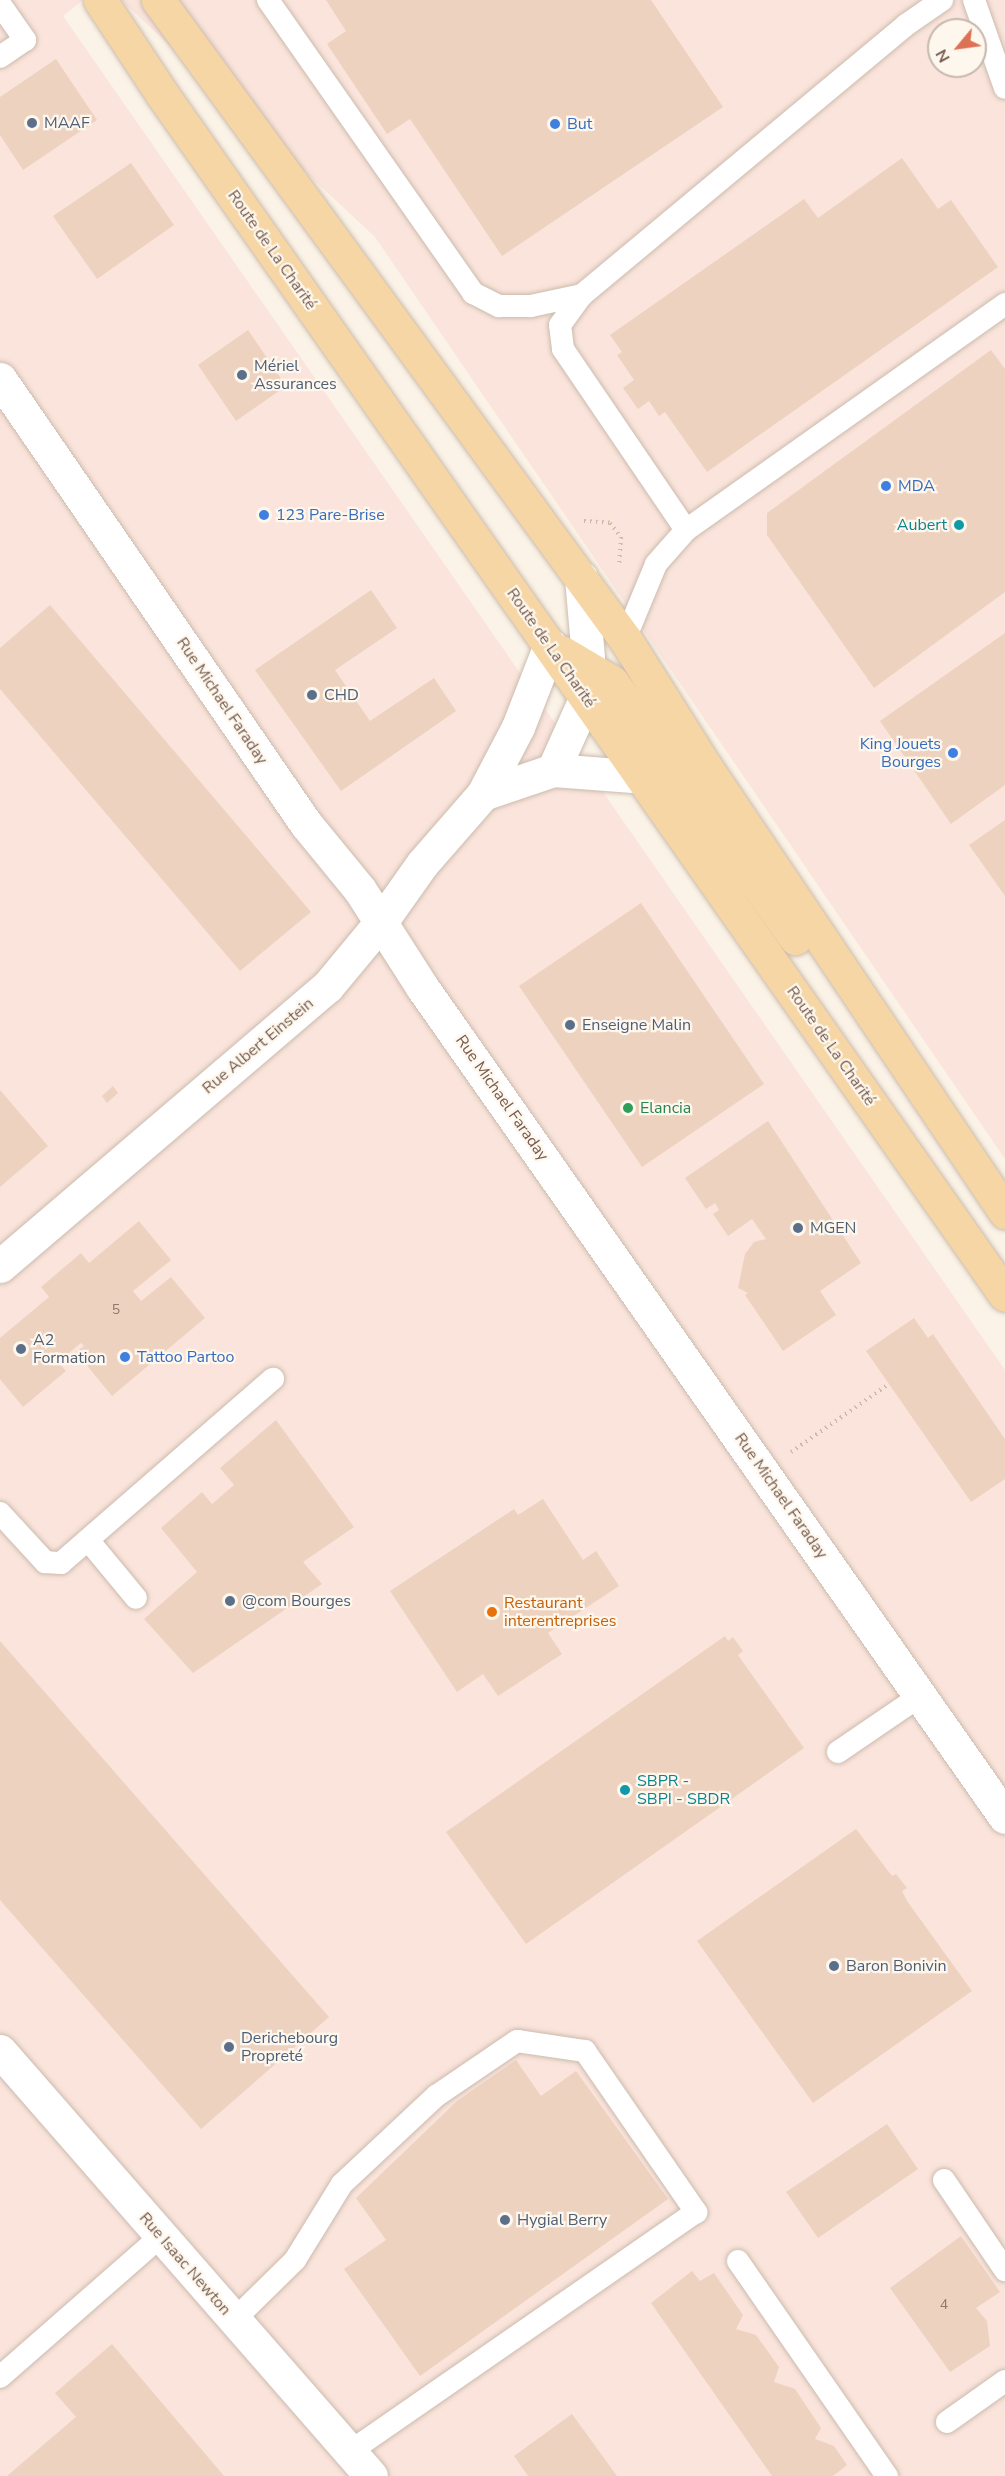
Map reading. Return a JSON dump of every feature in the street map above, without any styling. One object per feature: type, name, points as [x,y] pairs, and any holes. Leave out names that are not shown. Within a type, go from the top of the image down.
[{"type":"main road","name":"Route de La Charité","points":[[100,0],[550,645]]},
{"type":"main road","points":[[158,0],[625,639],[1005,1212]]},
{"type":"main road","points":[[550,645],[588,682],[612,682],[922,1117],[944,1121]]},
{"type":"main road","name":"Route de La Charité","points":[[588,682],[643,777],[1005,1295]]},
{"type":"street","name":"Rue Michael Faraday","points":[[0,379],[306,824],[381,922],[422,987],[1005,1817]]},
{"type":"street","points":[[553,770],[588,682],[581,577]]},
{"type":"street","name":"Rue Albert Einstein","points":[[0,1266],[327,987],[381,922],[422,864],[483,794],[518,727],[550,645]]},
{"type":"street","points":[[483,794],[553,770],[643,777]]},
{"type":"street","name":"Rue Isaac Newton","points":[[0,2051],[360,2464]]},
{"type":"lane","points":[[268,0],[473,293],[499,306],[531,306],[582,295]]},
{"type":"lane","points":[[686,530],[564,349],[560,326],[582,295],[906,24],[942,0]]},
{"type":"lane","points":[[974,0],[1005,88]]},
{"type":"lane","points":[[0,4],[25,40],[0,57]]},
{"type":"lane","points":[[625,639],[656,564],[686,530],[1005,304]]},
{"type":"lane","points":[[0,1513],[45,1563],[61,1563],[273,1379]]},
{"type":"lane","points":[[88,1540],[136,1599]]},
{"type":"lane","points":[[838,1752],[920,1696]]},
{"type":"lane","points":[[234,2320],[295,2260],[342,2184],[436,2096],[517,2041],[585,2051],[696,2212],[360,2464]]},
{"type":"lane","points":[[944,2181],[1005,2270]]},
{"type":"lane","points":[[0,2377],[161,2236]]},
{"type":"lane","points":[[738,2261],[887,2476]]},
{"type":"lane","points":[[947,2422],[1005,2381]]},
{"type":"path","points":[[781,1460],[889,1384]]},
{"type":"shaded area","points":[[0,0],[83,0],[63,16],[1005,1370],[1005,2476],[0,2476]]},
{"type":"shaded area","points":[[121,0],[1005,0],[1005,1159],[375,237]]},
{"type":"building","name":"But","points":[[326,0],[651,0],[723,107],[502,256],[410,119],[387,134],[327,44],[346,31]]},
{"type":"building","points":[[56,59],[97,120],[23,170],[0,135],[0,97]]},
{"type":"building","points":[[902,158],[938,209],[951,200],[998,267],[707,472],[665,412],[659,416],[649,401],[638,409],[623,388],[634,380],[617,355],[622,352],[610,335],[804,199],[818,218]]},
{"type":"building","points":[[131,163],[174,225],[97,279],[53,216]]},
{"type":"building","name":"Mériel Assurances","points":[[248,330],[286,386],[236,421],[198,365]]},
{"type":"building","points":[[991,350],[1005,369],[1005,592],[874,688],[767,535],[767,513]]},
{"type":"building","name":"CHD","points":[[371,590],[397,628],[335,670],[370,721],[434,678],[456,711],[341,791],[255,670]]},
{"type":"building","points":[[50,605],[311,912],[240,971],[0,689],[0,648]]},
{"type":"building","name":"King Jouets Bourges","points":[[1005,633],[1005,785],[951,824],[880,721]]},
{"type":"building","points":[[1005,820],[1005,896],[969,845]]},
{"type":"building","points":[[641,903],[764,1084],[642,1167],[519,986]]},
{"type":"building","points":[[113,1086],[118,1093],[107,1103],[102,1096]]},
{"type":"building","points":[[0,1090],[48,1146],[0,1187]]},
{"type":"building","name":"MGEN","points":[[768,1121],[861,1263],[820,1291],[836,1315],[783,1351],[745,1295],[748,1293],[738,1288],[745,1254],[754,1242],[766,1239],[752,1219],[728,1236],[713,1214],[719,1210],[715,1203],[706,1209],[685,1178]]},
{"type":"building","points":[[139,1221],[171,1260],[133,1291],[141,1301],[171,1277],[205,1318],[112,1396],[76,1352],[84,1346],[81,1343],[58,1362],[66,1371],[23,1407],[0,1379],[0,1338],[49,1297],[41,1287],[81,1253],[89,1263]]},
{"type":"building","points":[[914,1318],[928,1338],[933,1334],[1005,1439],[1005,1479],[971,1502],[866,1351]]},
{"type":"building","points":[[276,1420],[354,1527],[303,1562],[322,1584],[193,1673],[144,1619],[197,1572],[161,1528],[202,1492],[212,1504],[234,1485],[220,1468]]},
{"type":"building","name":"Restaurant interentreprises","points":[[543,1499],[583,1560],[596,1551],[619,1586],[548,1633],[562,1654],[498,1696],[483,1674],[457,1692],[390,1591],[514,1509],[518,1515]]},
{"type":"building","name":"SBPR - SBPI - SBDR","points":[[725,1636],[728,1641],[733,1637],[743,1651],[738,1655],[804,1748],[526,1944],[446,1832]]},
{"type":"building","points":[[0,1641],[329,2017],[201,2129],[0,1900]]},
{"type":"building","name":"Baron Bonivin","points":[[856,1829],[892,1876],[896,1874],[907,1888],[902,1891],[907,1901],[972,1991],[813,2103],[697,1941]]},
{"type":"building","name":"Hygial Berry","points":[[516,2060],[541,2096],[576,2071],[668,2199],[420,2376],[344,2269],[386,2240],[356,2198],[457,2101]]},
{"type":"building","points":[[887,2124],[918,2169],[818,2238],[786,2192]]},
{"type":"building","points":[[961,2236],[1000,2292],[976,2308],[987,2321],[990,2346],[950,2372],[890,2288]]},
{"type":"building","points":[[692,2271],[700,2281],[714,2273],[743,2315],[736,2329],[756,2335],[779,2367],[774,2382],[795,2389],[821,2428],[815,2439],[834,2446],[847,2465],[833,2476],[772,2476],[651,2303]]},
{"type":"building","points":[[112,2344],[224,2476],[7,2476],[76,2417],[55,2393]]},
{"type":"building","points":[[572,2414],[617,2476],[528,2476],[514,2456]]},
{"type":"place","name":"MAAF","points":[[32,123]]},
{"type":"place","name":"But","points":[[555,124]]},
{"type":"place","name":"Mériel Assurances","points":[[242,375]]},
{"type":"place","name":"MDA","points":[[886,486]]},
{"type":"place","name":"123 Pare-Brise","points":[[264,515]]},
{"type":"place","name":"Aubert","points":[[959,525]]},
{"type":"place","name":"CHD","points":[[312,695]]},
{"type":"place","name":"King Jouets Bourges","points":[[953,753]]},
{"type":"place","name":"Enseigne Malin","points":[[570,1025]]},
{"type":"place","name":"Elancia","points":[[628,1108]]},
{"type":"place","name":"MGEN","points":[[798,1228]]},
{"type":"place","name":"A2 Formation","points":[[21,1349]]},
{"type":"place","name":"Tattoo Partoo","points":[[125,1357]]},
{"type":"place","name":"@com Bourges","points":[[230,1601]]},
{"type":"place","name":"Restaurant interentreprises","points":[[492,1612]]},
{"type":"place","name":"SBPR - SBPI - SBDR","points":[[625,1790]]},
{"type":"place","name":"Baron Bonivin","points":[[834,1966]]},
{"type":"place","name":"Derichebourg Propreté","points":[[229,2047]]},
{"type":"place","name":"Hygial Berry","points":[[505,2220]]}]
